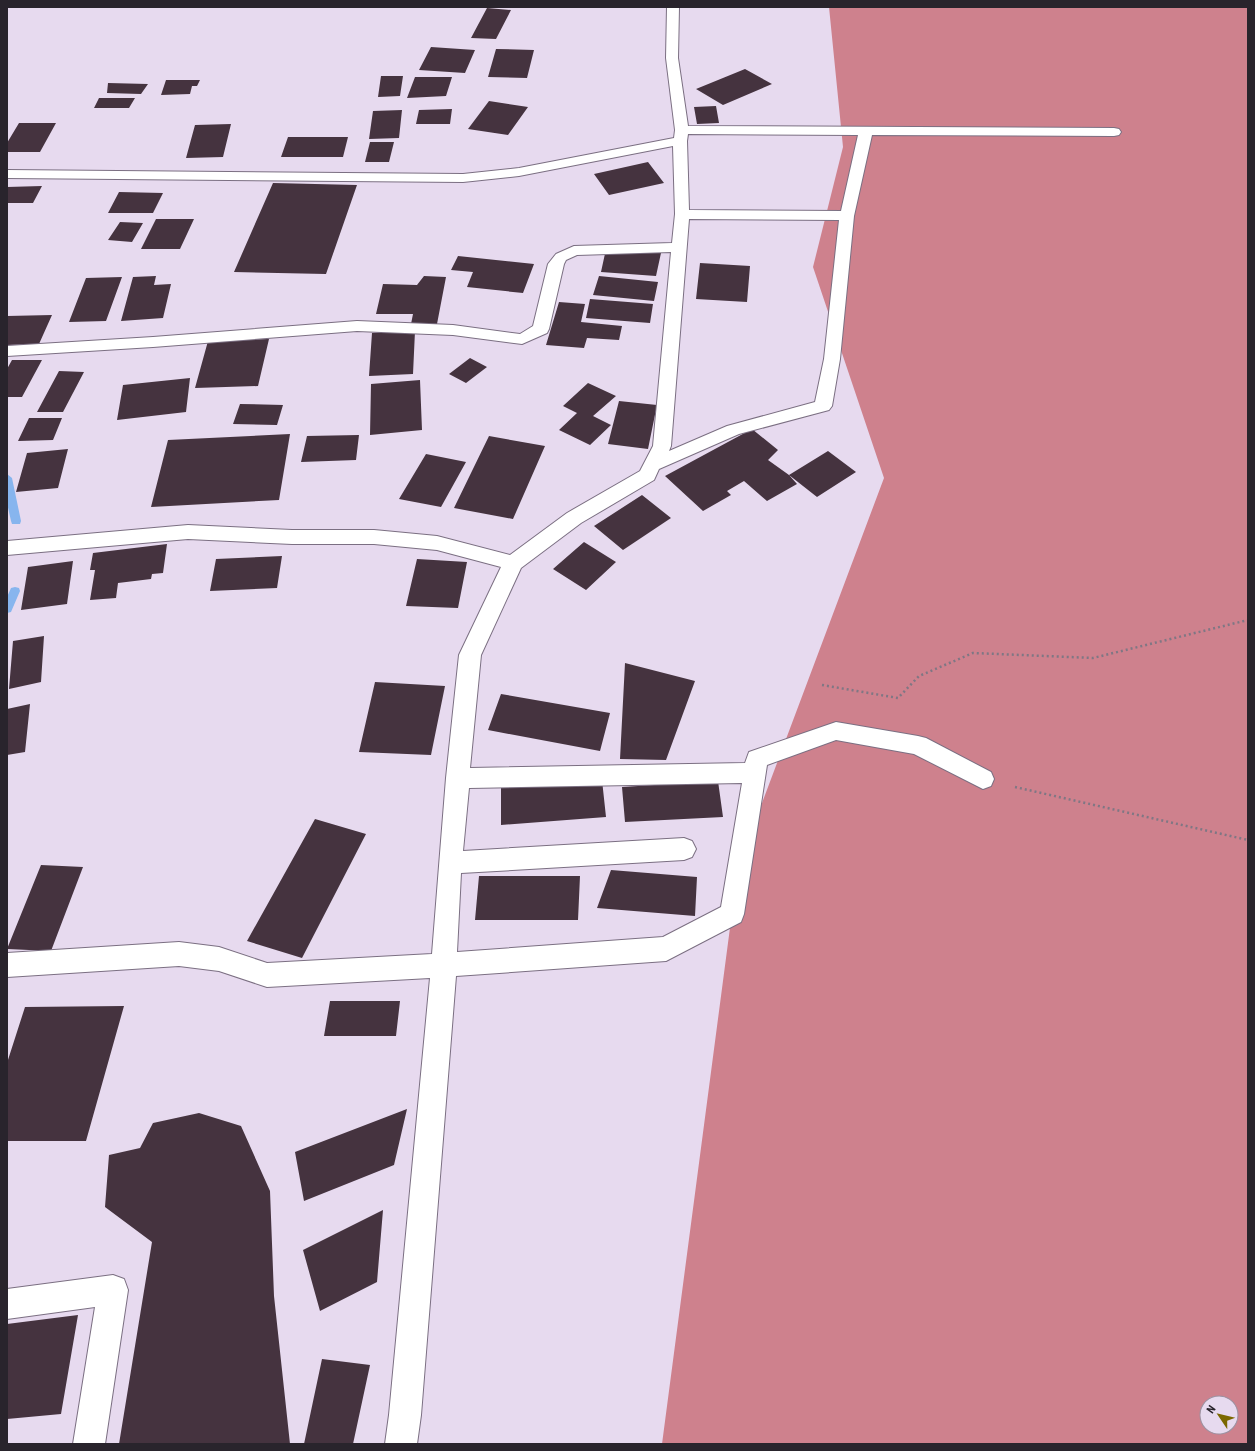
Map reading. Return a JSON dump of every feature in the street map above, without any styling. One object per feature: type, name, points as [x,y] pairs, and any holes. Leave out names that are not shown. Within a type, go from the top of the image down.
[{"type":"street","points":[[401,1444],[405,1415],[444,965],[450,863],[470,656],[513,563],[574,518],[647,475],[662,446],[682,214],[681,136],[672,58],[672,7]]},
{"type":"street","points":[[652,465],[733,430],[823,406],[832,359],[847,216],[866,131]]},
{"type":"street","points":[[7,174],[463,178],[519,172],[681,136],[866,131],[1114,132]]},
{"type":"street","points":[[682,214],[847,216]]},
{"type":"street","points":[[7,351],[153,342],[357,326],[453,330],[522,339],[541,330],[556,264],[561,257],[574,251],[678,247]]},
{"type":"street","points":[[7,548],[188,532],[292,537],[374,537],[437,543],[513,563]]},
{"type":"street","points":[[7,965],[179,954],[219,959],[267,975],[444,965],[666,949],[732,914],[757,759],[836,730],[918,745],[983,779]]},
{"type":"street","points":[[458,778],[754,773]]},
{"type":"street","points":[[450,863],[684,849]]},
{"type":"street","points":[[7,1304],[112,1290],[89,1444]]},
{"type":"path","points":[[822,684],[898,698],[919,676],[973,653],[1093,658],[1248,620]]},
{"type":"path","points":[[983,779],[1248,840]]},
{"type":"shaded area","points":[[829,7],[1248,7],[1248,1444],[662,1444],[738,867],[884,478],[813,267],[843,147]]},
{"type":"building","points":[[487,8],[511,10],[496,39],[471,38]]},
{"type":"building","points":[[431,47],[475,50],[465,73],[419,70]]},
{"type":"building","points":[[496,49],[534,50],[527,78],[488,77]]},
{"type":"building","points":[[745,69],[772,84],[723,105],[696,89]]},
{"type":"building","points":[[381,76],[403,76],[400,96],[378,97]]},
{"type":"building","points":[[415,77],[452,77],[446,96],[407,98]]},
{"type":"building","points":[[166,80],[200,80],[197,86],[192,86],[190,94],[161,95]]},
{"type":"building","points":[[108,83],[148,84],[141,94],[107,93]]},
{"type":"building","points":[[99,98],[135,98],[129,108],[94,108]]},
{"type":"building","points":[[489,101],[528,107],[508,135],[468,129]]},
{"type":"building","points":[[716,106],[719,123],[697,124],[694,107]]},
{"type":"building","points":[[452,109],[450,124],[416,124],[419,110]]},
{"type":"building","points":[[402,110],[399,138],[369,139],[373,111]]},
{"type":"building","points":[[19,123],[56,123],[40,152],[7,152],[7,143]]},
{"type":"building","points":[[231,124],[223,157],[186,158],[195,125]]},
{"type":"building","points":[[288,137],[348,137],[343,157],[281,157]]},
{"type":"building","points":[[370,142],[394,142],[389,162],[365,162]]},
{"type":"building","points":[[648,162],[664,183],[609,195],[594,174]]},
{"type":"building","points":[[273,183],[357,185],[326,274],[234,272]]},
{"type":"building","points":[[42,186],[33,203],[7,203],[7,187]]},
{"type":"building","points":[[119,192],[163,193],[153,213],[108,213]]},
{"type":"building","points":[[156,219],[194,219],[180,249],[141,249]]},
{"type":"building","points":[[120,222],[143,223],[132,242],[108,240]]},
{"type":"building","points":[[606,249],[661,253],[656,276],[601,272]]},
{"type":"building","points":[[458,256],[534,264],[523,293],[467,287],[473,272],[451,270]]},
{"type":"building","points":[[700,263],[750,266],[747,302],[696,299]]},
{"type":"building","points":[[156,276],[154,285],[171,284],[163,318],[121,321],[133,277]]},
{"type":"building","points":[[424,276],[446,277],[437,324],[411,324],[413,314],[376,314],[383,284],[417,285]]},
{"type":"building","points":[[599,276],[658,282],[654,301],[593,295]]},
{"type":"building","points":[[122,277],[106,321],[69,322],[86,278]]},
{"type":"building","points":[[590,299],[653,304],[650,323],[586,318]]},
{"type":"building","points":[[559,302],[585,304],[581,322],[622,326],[619,340],[587,338],[584,348],[546,345]]},
{"type":"building","points":[[52,315],[39,344],[7,345],[7,316]]},
{"type":"building","points":[[415,331],[413,374],[369,376],[372,333]]},
{"type":"building","points":[[269,339],[258,386],[195,388],[208,341]]},
{"type":"building","points":[[470,358],[487,367],[466,383],[449,374]]},
{"type":"building","points":[[12,360],[42,360],[22,397],[7,397],[7,369]]},
{"type":"building","points":[[59,371],[84,372],[63,412],[37,412]]},
{"type":"building","points":[[190,378],[186,412],[117,420],[123,385]]},
{"type":"building","points":[[420,380],[422,430],[370,435],[371,384]]},
{"type":"building","points":[[588,383],[616,396],[593,416],[611,425],[590,445],[559,430],[577,413],[563,406]]},
{"type":"building","points":[[619,401],[657,405],[648,449],[608,444]]},
{"type":"building","points":[[240,404],[283,405],[277,425],[233,424]]},
{"type":"building","points":[[29,418],[62,418],[53,440],[18,441]]},
{"type":"building","points":[[752,429],[778,450],[768,460],[789,475],[797,484],[767,501],[744,481],[727,491],[731,495],[703,511],[665,476]]},
{"type":"building","points":[[290,434],[279,500],[151,507],[168,440]]},
{"type":"building","points":[[359,435],[356,460],[301,462],[307,436]]},
{"type":"building","points":[[489,436],[545,446],[513,519],[454,508]]},
{"type":"building","points":[[68,449],[58,488],[16,492],[27,453]]},
{"type":"building","points":[[828,451],[856,472],[817,497],[789,475]]},
{"type":"building","points":[[426,454],[466,462],[441,507],[399,499]]},
{"type":"building","points":[[642,495],[671,518],[623,550],[594,526]]},
{"type":"building","points":[[584,542],[616,562],[586,590],[553,569]]},
{"type":"building","points":[[167,544],[163,573],[152,574],[151,579],[118,583],[116,598],[90,600],[95,570],[90,570],[93,553]]},
{"type":"building","points":[[282,556],[277,588],[210,591],[216,559]]},
{"type":"building","points":[[417,559],[467,562],[458,608],[406,606]]},
{"type":"building","points":[[73,561],[67,604],[21,610],[28,567]]},
{"type":"building","points":[[44,636],[41,682],[9,689],[13,641]]},
{"type":"building","points":[[625,663],[695,681],[666,760],[620,759]]},
{"type":"building","points":[[375,682],[445,686],[431,755],[359,752]]},
{"type":"building","points":[[501,694],[610,713],[600,751],[488,730]]},
{"type":"building","points":[[30,704],[25,752],[7,755],[7,709]]},
{"type":"building","points":[[602,780],[606,817],[501,825],[501,788]]},
{"type":"building","points":[[718,781],[723,817],[625,822],[622,787]]},
{"type":"building","points":[[315,819],[366,834],[302,958],[247,941]]},
{"type":"building","points":[[41,865],[83,867],[51,951],[7,949]]},
{"type":"building","points":[[611,870],[697,877],[695,916],[597,908]]},
{"type":"building","points":[[479,876],[580,876],[578,920],[475,920]]},
{"type":"building","points":[[330,1001],[400,1001],[396,1036],[324,1036]]},
{"type":"building","points":[[124,1006],[86,1141],[7,1141],[7,1063],[25,1007]]},
{"type":"building","points":[[407,1109],[394,1165],[304,1201],[295,1152]]},
{"type":"building","points":[[199,1113],[241,1126],[270,1191],[274,1296],[290,1444],[119,1444],[152,1242],[105,1207],[109,1155],[140,1148],[153,1123]]},
{"type":"building","points":[[383,1210],[377,1282],[320,1311],[303,1250]]},
{"type":"building","points":[[78,1315],[61,1414],[7,1419],[7,1324]]},
{"type":"building","points":[[322,1359],[370,1365],[353,1444],[304,1444]]},
{"type":"waterway","points":[[7,478],[16,521]]},
{"type":"waterway","points":[[7,609],[15,591]]}]
